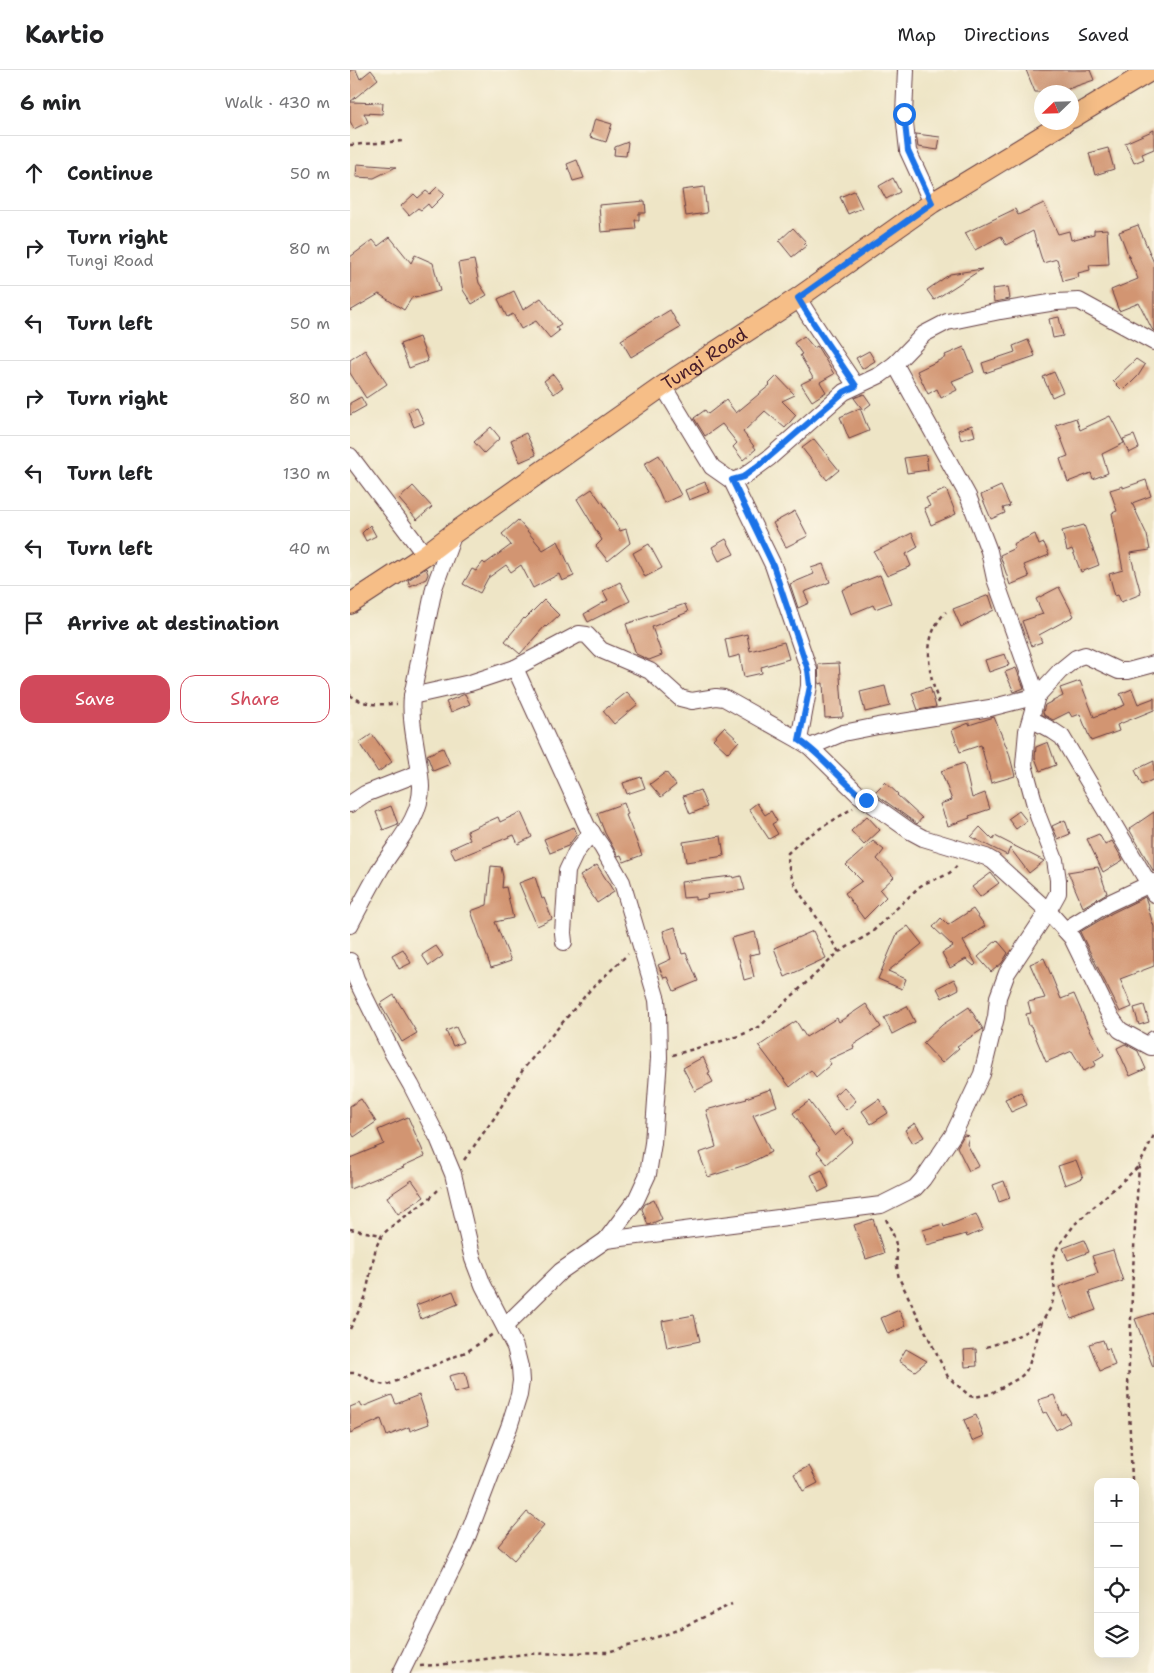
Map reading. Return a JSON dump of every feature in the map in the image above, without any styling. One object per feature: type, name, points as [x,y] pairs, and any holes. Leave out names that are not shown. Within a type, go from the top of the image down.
[{"type":"main road","points":[[1079,114],[1152,70]]},
{"type":"main road","name":"Tungi Road","points":[[350,604],[425,555],[663,386],[798,298],[932,203],[1052,130]]},
{"type":"street","points":[[906,70],[904,114],[908,151],[932,203]]},
{"type":"street","points":[[798,298],[819,334],[833,350],[856,386]]},
{"type":"street","points":[[732,480],[743,477],[768,458],[844,392],[880,375],[895,364],[924,334],[947,322],[1056,302],[1079,301],[1153,342]]},
{"type":"street","points":[[895,364],[968,496],[989,551],[996,579],[1037,696]]},
{"type":"street","points":[[663,386],[712,466],[732,480],[773,565],[808,670],[810,686],[804,744]]},
{"type":"street","points":[[350,456],[425,555]]},
{"type":"street","points":[[350,925],[380,868],[414,818],[418,803],[421,787],[412,700],[434,588],[454,533]]},
{"type":"street","points":[[412,700],[515,668],[582,634],[587,635],[601,650],[650,671],[680,698],[692,701],[716,697],[724,698],[804,744],[866,800],[917,835],[993,861],[1048,911],[1076,944],[1110,1016],[1120,1030],[1150,1047],[1154,1039]]},
{"type":"street","points":[[606,1240],[881,1205],[915,1188],[953,1135],[982,1074],[996,1017],[998,997],[1007,973],[1058,893],[1055,860],[1038,816],[1024,765],[1028,731],[1037,696],[1060,671],[1080,656],[1085,655],[1119,671],[1128,671],[1154,664]]},
{"type":"street","points":[[505,1326],[561,1271],[606,1240],[636,1200],[648,1174],[653,1143],[660,1058],[657,1000],[622,882],[587,826],[515,668]]},
{"type":"street","points":[[804,744],[878,726],[990,708],[1037,696]]},
{"type":"street","points":[[1031,720],[1062,737],[1152,887],[1107,904],[1065,930]]},
{"type":"street","points":[[350,804],[365,794],[419,773]]},
{"type":"street","points":[[564,942],[563,933],[568,872],[576,852],[592,832]]},
{"type":"street","points":[[350,961],[356,979],[392,1054],[411,1085],[438,1138],[453,1174],[473,1259],[483,1285],[515,1347],[520,1366],[521,1381],[519,1395],[509,1427],[464,1543],[402,1670]]},
{"type":"path","points":[[350,145],[403,141]]},
{"type":"path","points":[[944,716],[932,681],[930,642],[933,628],[946,612]]},
{"type":"path","points":[[350,695],[360,702],[369,704],[412,700]]},
{"type":"path","points":[[838,952],[802,897],[787,864],[788,853],[803,839],[866,800]]},
{"type":"path","points":[[660,1058],[739,1036],[759,1028],[838,952],[871,933],[924,883],[946,876],[953,871],[967,851]]},
{"type":"path","points":[[350,1329],[365,1298],[376,1247],[382,1235],[430,1199],[453,1174],[495,1117],[524,1068],[544,1043],[590,990],[640,943]]},
{"type":"path","points":[[1132,1478],[1128,1387],[1134,1226],[1140,1166],[1154,1135]]},
{"type":"path","points":[[881,1205],[893,1232],[896,1245],[898,1278],[933,1345],[944,1371],[966,1393],[975,1397],[990,1394],[1025,1373],[1029,1366],[1042,1322],[1051,1307],[1055,1293],[1052,1263],[1057,1248],[1075,1224],[1140,1166]]},
{"type":"path","points":[[350,1229],[382,1235]]},
{"type":"path","points":[[986,1347],[1014,1339],[1042,1322]]},
{"type":"path","points":[[350,1374],[358,1373],[376,1385],[387,1385],[468,1351],[505,1326]]},
{"type":"path","points":[[402,1670],[526,1654],[608,1652],[670,1633],[732,1604]]},
{"type":"building","points":[[350,70],[356,70],[360,79],[371,70],[378,79],[350,102]]},
{"type":"building","points":[[1026,70],[1090,70],[1094,80],[1079,85],[1034,85],[1034,90]]},
{"type":"building","points":[[350,102],[383,103],[382,114],[364,113],[368,122],[354,129],[350,121]]},
{"type":"building","points":[[595,119],[612,124],[606,142],[590,137]]},
{"type":"building","points":[[1154,130],[1154,149],[1142,154],[1144,159],[1134,163],[1125,143]]},
{"type":"building","points":[[916,134],[940,137],[938,150],[918,147]]},
{"type":"building","points":[[628,142],[626,156],[614,155],[615,147]]},
{"type":"building","points":[[1108,148],[1114,169],[1095,175],[1089,153]]},
{"type":"building","points":[[577,160],[584,178],[573,181],[567,164]]},
{"type":"building","points":[[357,164],[396,167],[374,178],[356,177]]},
{"type":"building","points":[[893,178],[900,192],[886,199],[879,186]]},
{"type":"building","points":[[437,187],[445,194],[431,208],[428,204],[421,210],[418,208],[409,215],[401,206],[414,194],[418,198],[426,191],[430,194]]},
{"type":"building","points":[[704,187],[707,213],[686,216],[682,190]]},
{"type":"building","points":[[854,191],[862,208],[848,214],[840,197]]},
{"type":"building","points":[[645,201],[646,213],[639,213],[639,220],[635,220],[636,229],[601,232],[599,205]]},
{"type":"building","points":[[1044,203],[1058,234],[1069,231],[1071,240],[1094,234],[1094,230],[1107,229],[1109,264],[1089,265],[1090,270],[1078,273],[1079,277],[1063,281],[1057,259],[1043,263],[1033,231],[1006,245],[1001,236],[975,250],[965,233],[1015,209],[1018,215]]},
{"type":"building","points":[[1138,225],[1154,263],[1154,331],[1139,303],[1119,311],[1111,290],[1138,279],[1119,232]]},
{"type":"building","points":[[793,228],[806,242],[804,244],[806,246],[792,257],[779,241]]},
{"type":"building","points":[[390,237],[411,263],[415,255],[433,263],[440,291],[415,298],[413,296],[404,310],[379,294],[350,311],[350,257],[373,240],[378,246]]},
{"type":"building","points":[[474,260],[479,283],[487,295],[472,304],[463,290],[458,263]]},
{"type":"building","points":[[982,269],[934,300],[927,290],[950,274]]},
{"type":"building","points":[[1008,287],[1010,299],[994,302],[992,289]]},
{"type":"building","points":[[514,291],[523,310],[541,298],[561,324],[556,327],[559,331],[550,338],[536,321],[521,329],[513,314],[507,317],[498,299]]},
{"type":"building","points":[[670,310],[680,328],[631,357],[621,340]]},
{"type":"building","points":[[1059,317],[1063,336],[1053,338],[1049,319]]},
{"type":"building","points":[[804,336],[814,348],[817,346],[834,374],[820,382],[826,392],[812,401],[801,384],[813,378],[800,355],[802,354],[794,343]]},
{"type":"building","points":[[419,337],[428,361],[409,368],[400,344]]},
{"type":"building","points":[[1028,340],[1035,356],[985,373],[982,363],[1015,352],[1013,346]]},
{"type":"building","points":[[964,347],[974,372],[952,381],[957,390],[941,398],[937,389],[928,394],[917,371],[946,357],[945,355]]},
{"type":"building","points":[[365,350],[387,384],[366,398],[350,373],[350,360]]},
{"type":"building","points":[[869,351],[875,361],[862,369],[856,358]]},
{"type":"building","points":[[1136,359],[1145,365],[1138,376],[1123,391],[1113,381]]},
{"type":"building","points":[[1054,372],[1063,392],[1052,397],[1043,377]]},
{"type":"building","points":[[553,374],[563,387],[554,394],[544,381]]},
{"type":"building","points":[[777,376],[795,395],[782,401],[796,415],[785,428],[765,411],[743,432],[756,449],[743,460],[733,447],[737,443],[722,424],[705,436],[694,418],[705,410],[708,414],[726,400],[736,413],[770,385]]},
{"type":"building","points":[[864,394],[871,404],[863,410],[854,398]]},
{"type":"building","points":[[361,397],[366,406],[350,415],[350,403]]},
{"type":"building","points":[[417,408],[424,423],[414,427],[408,412]]},
{"type":"building","points":[[860,408],[869,431],[849,439],[840,417]]},
{"type":"building","points":[[1110,416],[1124,443],[1102,454],[1108,473],[1093,479],[1091,473],[1068,482],[1060,459],[1068,456],[1056,425],[1076,418],[1080,430]]},
{"type":"building","points":[[972,425],[975,436],[961,440],[958,430]]},
{"type":"building","points":[[491,427],[500,438],[484,453],[474,442]]},
{"type":"building","points":[[526,433],[536,455],[520,462],[511,440]]},
{"type":"building","points":[[1134,435],[1139,448],[1129,453],[1123,439]]},
{"type":"building","points":[[814,439],[839,470],[827,480],[802,448]]},
{"type":"building","points":[[659,455],[681,495],[664,503],[644,464]]},
{"type":"building","points":[[926,455],[928,470],[907,473],[904,458]]},
{"type":"building","points":[[1146,480],[1151,496],[1132,503],[1147,535],[1150,550],[1130,553],[1141,594],[1121,602],[1118,595],[1115,596],[1109,574],[1123,570],[1112,513],[1117,511],[1110,490],[1123,486],[1123,488]]},
{"type":"building","points":[[705,482],[709,492],[689,500],[685,490]]},
{"type":"building","points":[[413,486],[432,507],[417,520],[399,499]]},
{"type":"building","points":[[1001,486],[1010,506],[1003,508],[1005,513],[991,519],[981,495]]},
{"type":"building","points":[[592,489],[602,501],[620,531],[626,529],[630,543],[608,561],[596,546],[602,540],[577,499]]},
{"type":"building","points":[[946,489],[956,514],[931,525],[924,508],[930,506],[926,498]]},
{"type":"building","points":[[795,511],[808,536],[786,547],[773,523]]},
{"type":"building","points":[[518,520],[543,550],[558,541],[574,576],[562,581],[559,574],[533,588],[521,565],[511,572],[506,565],[488,578],[480,593],[463,584],[472,569],[476,571],[483,562],[485,564],[511,545],[502,534]]},
{"type":"building","points":[[370,525],[376,536],[366,541],[362,533]]},
{"type":"building","points":[[1084,525],[1099,565],[1081,572],[1072,549],[1067,551],[1062,531]]},
{"type":"building","points":[[912,533],[918,547],[906,554],[911,566],[887,576],[874,552]]},
{"type":"building","points":[[1035,534],[1039,545],[1044,543],[1049,555],[1024,565],[1029,577],[1010,585],[1000,555],[1015,548],[1013,544]]},
{"type":"building","points":[[726,539],[734,554],[719,561],[712,547]]},
{"type":"building","points":[[649,544],[662,568],[645,577],[633,553]]},
{"type":"building","points":[[823,564],[830,582],[804,592],[809,603],[798,608],[790,584],[814,574],[811,568]]},
{"type":"building","points":[[426,568],[428,574],[426,579],[410,586],[408,580]]},
{"type":"building","points":[[880,575],[891,603],[875,609],[873,605],[851,614],[842,590]]},
{"type":"building","points":[[620,582],[630,601],[588,622],[584,614],[608,600],[603,591]]},
{"type":"building","points":[[1059,587],[1074,616],[1039,635],[1042,642],[1031,646],[1022,621],[1043,614],[1036,599]]},
{"type":"building","points":[[989,595],[994,610],[961,627],[953,609]]},
{"type":"building","points":[[544,600],[559,615],[545,626],[520,654],[505,641],[524,618]]},
{"type":"building","points":[[685,604],[688,612],[652,627],[662,655],[649,660],[636,654],[626,624]]},
{"type":"building","points":[[747,634],[750,651],[784,642],[789,659],[761,667],[762,673],[744,677],[740,655],[729,658],[725,639]]},
{"type":"building","points":[[1005,654],[1009,665],[989,672],[985,660]]},
{"type":"building","points":[[839,663],[843,717],[825,718],[823,683],[819,684],[818,664]]},
{"type":"building","points":[[1016,668],[1024,688],[1014,692],[1005,672]]},
{"type":"building","points":[[1080,681],[1094,717],[1125,705],[1120,694],[1132,689],[1138,704],[1154,698],[1154,710],[1117,725],[1119,731],[1091,741],[1080,714],[1072,717],[1069,712],[1053,720],[1044,715],[1043,712],[1045,705],[1063,696],[1060,688]]},
{"type":"building","points":[[885,686],[890,706],[865,712],[860,692]]},
{"type":"building","points":[[930,687],[936,707],[918,710],[912,693]]},
{"type":"building","points":[[627,692],[638,704],[614,724],[603,711]]},
{"type":"building","points":[[465,694],[470,704],[451,712],[446,702]]},
{"type":"building","points":[[994,717],[1009,753],[1015,776],[991,783],[981,745],[960,752],[952,730],[969,723],[969,725]]},
{"type":"building","points":[[724,727],[739,741],[728,753],[713,739]]},
{"type":"building","points":[[372,734],[392,762],[378,772],[359,743]]},
{"type":"building","points":[[1048,742],[1056,765],[1040,771],[1035,758],[1036,747]]},
{"type":"building","points":[[443,748],[450,764],[433,771],[427,755]]},
{"type":"building","points":[[1154,761],[1154,779],[1142,785],[1135,770]]},
{"type":"building","points":[[964,763],[972,798],[985,793],[990,809],[948,826],[940,804],[952,800],[941,771]]},
{"type":"building","points":[[666,772],[676,785],[661,797],[650,784]]},
{"type":"building","points":[[641,777],[645,788],[627,794],[623,783]]},
{"type":"building","points":[[885,782],[922,818],[917,824],[874,793]]},
{"type":"building","points":[[700,790],[707,807],[690,814],[683,796]]},
{"type":"building","points":[[624,803],[628,814],[626,815],[642,855],[624,862],[621,855],[618,856],[605,833],[597,813]]},
{"type":"building","points":[[757,803],[765,815],[771,811],[777,821],[772,824],[778,834],[769,839],[749,809]]},
{"type":"building","points":[[391,806],[398,824],[383,830],[376,812]]},
{"type":"building","points":[[1019,811],[1027,821],[1016,829],[1008,819]]},
{"type":"building","points":[[521,812],[532,837],[518,844],[514,835],[455,859],[450,849],[470,840],[467,831],[498,817],[500,822]]},
{"type":"building","points":[[1154,812],[1154,872],[1129,829]]},
{"type":"building","points":[[867,816],[880,830],[864,845],[851,831]]},
{"type":"building","points":[[1065,820],[1070,834],[1058,839],[1052,826]]},
{"type":"building","points":[[574,827],[577,834],[568,846],[550,853],[544,839]]},
{"type":"building","points":[[980,827],[993,840],[995,836],[1044,861],[1029,873],[1010,848],[1007,855],[971,837]]},
{"type":"building","points":[[1099,834],[1105,845],[1112,841],[1123,860],[1103,872],[1087,839]]},
{"type":"building","points":[[721,836],[724,856],[686,862],[683,842]]},
{"type":"building","points":[[873,841],[884,850],[877,859],[894,877],[880,890],[886,897],[864,919],[845,893],[862,881],[846,865]]},
{"type":"building","points":[[597,865],[614,892],[597,903],[580,876]]},
{"type":"building","points":[[491,866],[501,867],[503,877],[502,888],[506,887],[513,918],[495,922],[511,961],[491,968],[471,911],[487,905]]},
{"type":"building","points":[[1098,867],[1107,893],[1083,907],[1068,872]]},
{"type":"building","points":[[991,873],[999,883],[980,897],[972,887]]},
{"type":"building","points":[[732,876],[733,878],[741,876],[745,890],[707,895],[708,898],[695,900],[695,897],[683,898],[681,882]]},
{"type":"building","points":[[535,877],[542,899],[544,898],[552,919],[537,926],[519,883]]},
{"type":"building","points":[[1145,897],[1154,927],[1154,966],[1120,979],[1132,1007],[1120,1012],[1080,932],[1112,913]]},
{"type":"building","points":[[973,909],[985,926],[963,941],[976,964],[974,966],[966,959],[950,968],[942,953],[953,946],[933,927],[941,918],[948,925]]},
{"type":"building","points":[[908,926],[922,944],[888,971],[906,979],[902,989],[878,979],[897,934]]},
{"type":"building","points":[[675,927],[682,954],[686,953],[698,981],[674,991],[668,977],[664,978],[658,965],[671,959],[663,931]]},
{"type":"building","points":[[813,931],[826,958],[785,977],[774,948]]},
{"type":"building","points":[[755,932],[760,953],[749,955],[754,977],[744,980],[739,958],[737,958],[731,938]]},
{"type":"building","points":[[997,940],[1008,953],[1002,963],[991,972],[978,957]]},
{"type":"building","points":[[436,946],[443,956],[429,966],[422,955]]},
{"type":"building","points":[[403,949],[411,963],[399,969],[392,955]]},
{"type":"building","points":[[1044,958],[1061,999],[1074,994],[1087,1024],[1104,1055],[1094,1061],[1096,1065],[1084,1071],[1072,1051],[1046,1062],[1031,1026],[1029,1026],[1026,1014],[1031,1013],[1028,1002],[1045,998],[1030,964]]},
{"type":"building","points":[[954,979],[959,989],[942,998],[937,988]]},
{"type":"building","points":[[394,995],[417,1033],[402,1042],[380,1004]]},
{"type":"building","points":[[866,1004],[881,1027],[853,1045],[854,1048],[828,1060],[831,1064],[816,1077],[811,1070],[790,1087],[759,1046],[796,1021],[806,1037],[837,1018],[839,1022]]},
{"type":"building","points":[[1144,1005],[1149,1022],[1139,1025],[1134,1008]]},
{"type":"building","points":[[907,1006],[915,1022],[892,1034],[884,1018]]},
{"type":"building","points":[[969,1007],[983,1029],[957,1046],[959,1048],[942,1063],[923,1043],[942,1025]]},
{"type":"building","points":[[456,1027],[463,1042],[453,1046],[446,1031]]},
{"type":"building","points":[[1125,1044],[1138,1051],[1146,1069],[1130,1076],[1117,1048]]},
{"type":"building","points":[[703,1057],[713,1082],[695,1091],[683,1068]]},
{"type":"building","points":[[844,1087],[856,1101],[846,1110],[834,1095]]},
{"type":"building","points":[[771,1089],[777,1106],[753,1115],[771,1152],[748,1164],[708,1177],[699,1153],[716,1147],[706,1110],[747,1099]]},
{"type":"building","points":[[1021,1092],[1027,1105],[1011,1112],[1005,1099]]},
{"type":"building","points":[[361,1099],[376,1122],[354,1137],[350,1130],[350,1106]]},
{"type":"building","points":[[879,1099],[888,1113],[871,1124],[862,1111]]},
{"type":"building","points":[[809,1101],[835,1136],[843,1129],[853,1141],[827,1164],[817,1152],[820,1149],[793,1113]]},
{"type":"building","points":[[408,1117],[425,1156],[404,1167],[350,1189],[350,1158],[384,1144],[378,1130]]},
{"type":"building","points":[[915,1123],[924,1137],[913,1143],[905,1130]]},
{"type":"building","points":[[964,1135],[969,1136],[967,1144],[979,1166],[969,1171],[957,1147]]},
{"type":"building","points":[[1076,1160],[1083,1178],[1065,1185],[1058,1166]]},
{"type":"building","points":[[822,1170],[829,1187],[819,1192],[811,1175]]},
{"type":"building","points":[[412,1180],[424,1197],[398,1214],[387,1197]]},
{"type":"building","points":[[1004,1181],[1010,1198],[999,1202],[993,1185]]},
{"type":"building","points":[[654,1200],[662,1219],[648,1225],[642,1209],[645,1204]]},
{"type":"building","points":[[976,1214],[983,1230],[967,1237],[966,1234],[927,1245],[923,1230],[943,1224],[944,1227]]},
{"type":"building","points":[[873,1219],[884,1253],[866,1259],[854,1225]]},
{"type":"building","points":[[1084,1240],[1089,1252],[1068,1260],[1063,1248]]},
{"type":"building","points":[[1113,1250],[1123,1281],[1089,1292],[1096,1310],[1071,1319],[1059,1287],[1098,1273],[1092,1256]]},
{"type":"building","points":[[453,1291],[458,1304],[421,1319],[416,1305]]},
{"type":"building","points":[[899,1310],[906,1326],[888,1334],[881,1318]]},
{"type":"building","points":[[1154,1313],[1154,1366],[1153,1367],[1135,1319]]},
{"type":"building","points":[[694,1315],[700,1341],[667,1348],[662,1321]]},
{"type":"building","points":[[1103,1340],[1106,1349],[1109,1348],[1115,1365],[1100,1371],[1089,1344]]},
{"type":"building","points":[[906,1349],[927,1361],[915,1371],[899,1361]]},
{"type":"building","points":[[976,1349],[977,1366],[965,1367],[964,1350]]},
{"type":"building","points":[[465,1372],[469,1389],[454,1393],[449,1376]]},
{"type":"building","points":[[392,1395],[396,1404],[419,1395],[429,1424],[410,1431],[409,1427],[387,1436],[381,1419],[350,1433],[350,1407],[360,1403],[362,1407]]},
{"type":"building","points":[[1054,1395],[1062,1415],[1065,1413],[1070,1422],[1056,1430],[1046,1412],[1043,1413],[1038,1400]]},
{"type":"building","points":[[976,1415],[984,1436],[972,1441],[964,1420]]},
{"type":"building","points":[[809,1466],[818,1483],[803,1491],[794,1474]]},
{"type":"building","points":[[527,1512],[544,1525],[514,1560],[498,1546]]},
{"type":"route","points":[[866,800],[844,782],[810,747],[799,740],[810,686],[808,670],[773,565],[732,480],[743,477],[768,458],[844,392],[856,386],[833,350],[819,334],[798,298],[932,203],[908,151],[904,114]]}]
